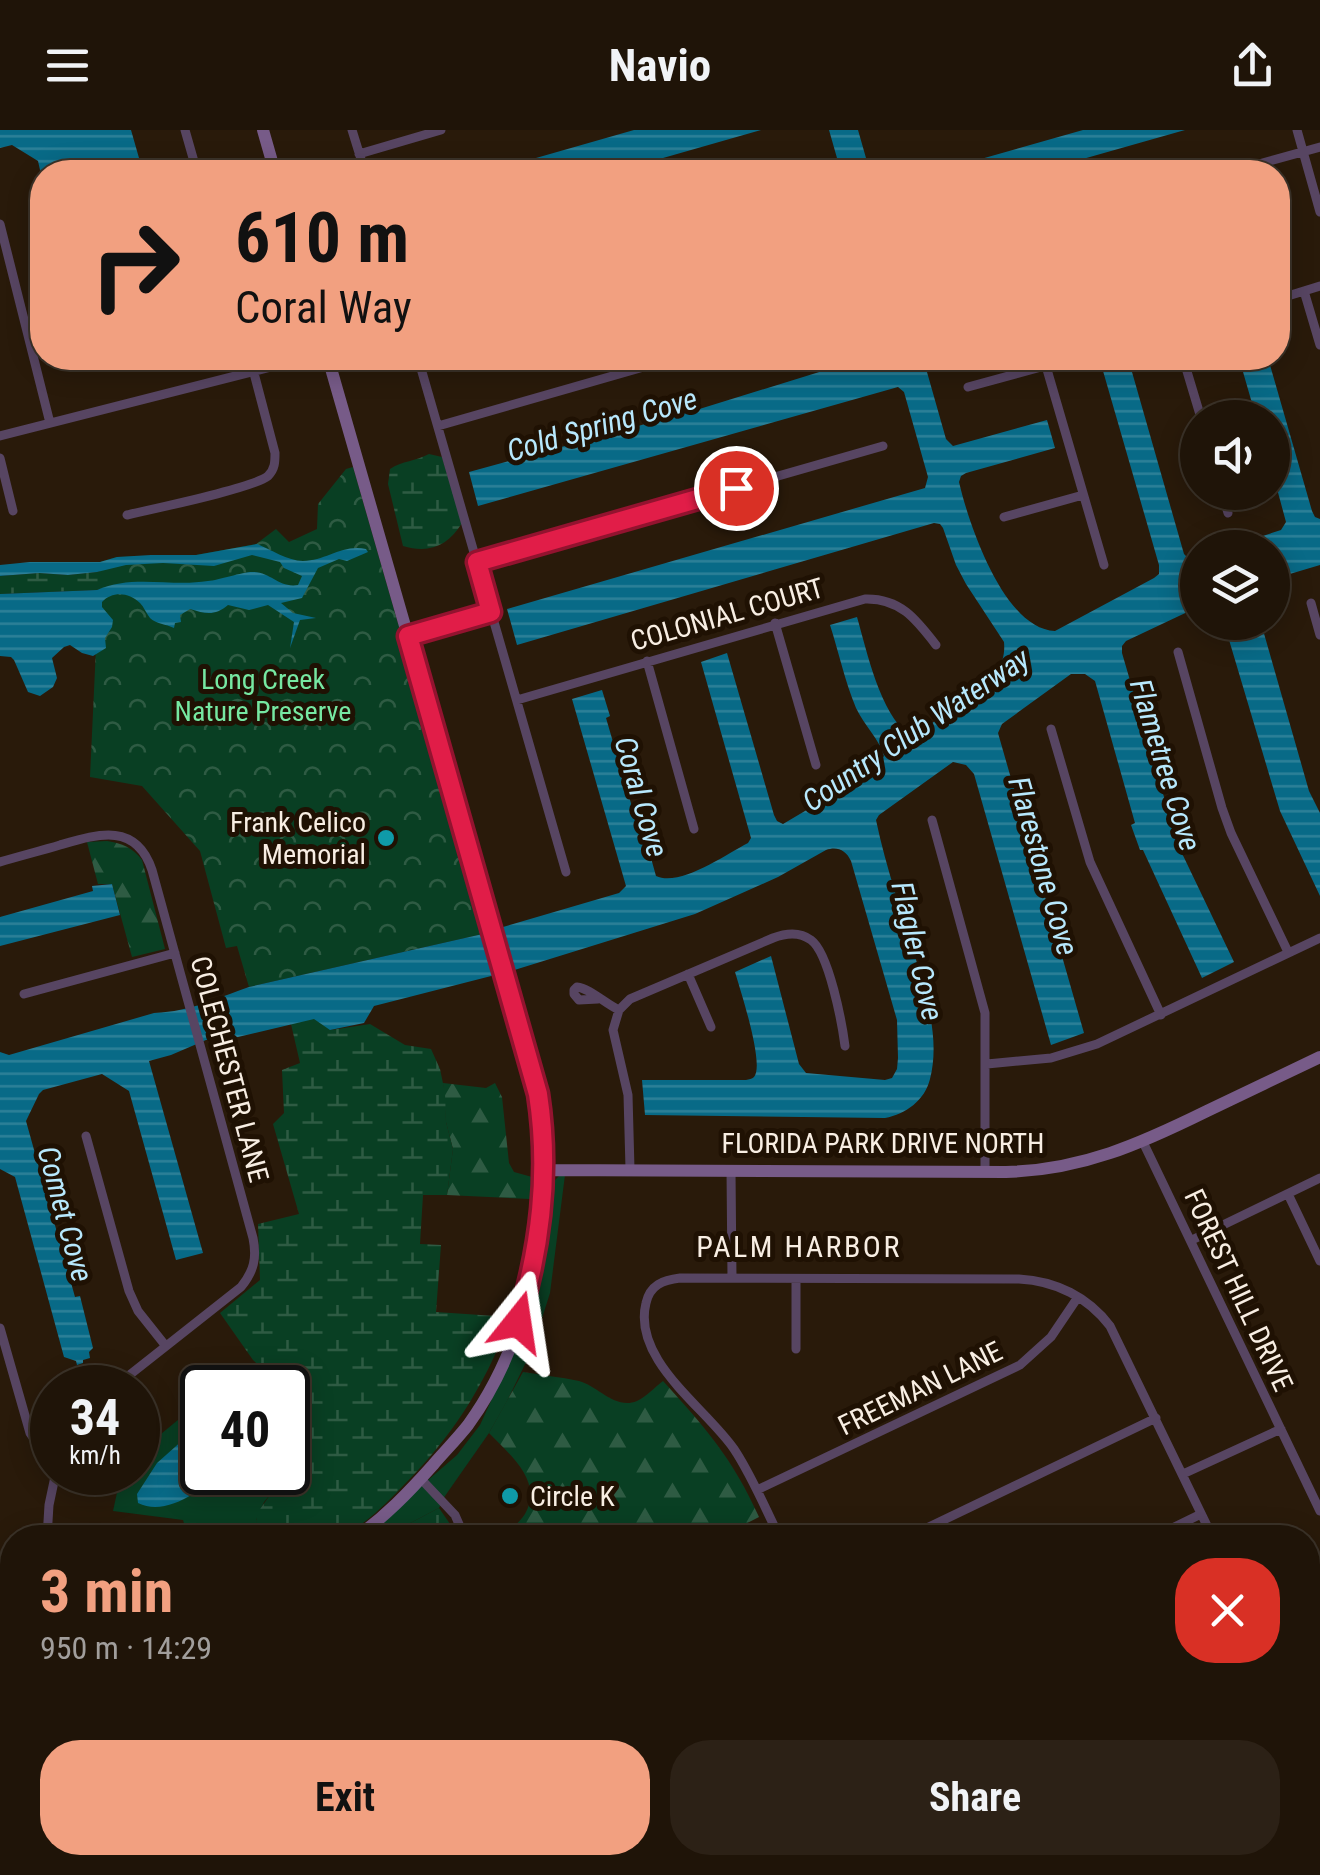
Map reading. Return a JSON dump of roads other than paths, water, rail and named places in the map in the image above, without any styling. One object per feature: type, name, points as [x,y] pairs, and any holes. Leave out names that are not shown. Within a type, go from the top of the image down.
[{"type":"street","points":[[185,130],[194,160]]},
{"type":"street","points":[[263,130],[272,160]]},
{"type":"street","points":[[352,130],[361,160]]},
{"type":"street","points":[[359,154],[441,130]]},
{"type":"street","points":[[1296,130],[1320,212]]},
{"type":"street","points":[[1274,160],[1320,146]]},
{"type":"street","points":[[0,224],[30,343]]},
{"type":"street","points":[[1290,295],[1320,286]]},
{"type":"street","points":[[1304,291],[1320,345]]},
{"type":"street","points":[[37,370],[50,423]]},
{"type":"street","points":[[0,436],[258,370]]},
{"type":"street","points":[[331,370],[538,1094],[544,1170],[536,1252],[511,1342],[492,1384],[467,1426],[421,1479],[372,1525]]},
{"type":"street","points":[[422,370],[566,872]]},
{"type":"street","points":[[438,426],[633,370]]},
{"type":"street","points":[[968,387],[1031,370]]},
{"type":"street","points":[[1047,370],[1104,565]]},
{"type":"street","points":[[1186,370],[1195,400]]},
{"type":"street","points":[[127,515],[249,484],[270,474],[275,462],[274,448],[254,371]]},
{"type":"street","points":[[477,562],[884,446]]},
{"type":"street","points":[[0,458],[13,510]]},
{"type":"street","points":[[1004,517],[1083,495]]},
{"type":"street","name":"COLONIAL COURT","points":[[517,700],[853,601],[876,599],[904,608],[936,644]]},
{"type":"street","points":[[1311,603],[1320,635]]},
{"type":"street","points":[[408,636],[491,612]]},
{"type":"street","points":[[775,623],[816,765]]},
{"type":"street","points":[[1178,652],[1226,820],[1288,952]]},
{"type":"street","points":[[647,661],[694,829]]},
{"type":"street","points":[[1051,728],[1090,862],[1161,1014]]},
{"type":"street","points":[[932,820],[984,1006],[985,1172]]},
{"type":"street","name":"COLECHESTER LANE","points":[[0,862],[101,834],[129,839],[150,863],[253,1238],[255,1258],[241,1287],[141,1365]]},
{"type":"street","points":[[630,1169],[628,1096],[613,1034],[618,1010],[634,996],[779,936],[796,934],[816,944],[824,958],[845,1046]]},
{"type":"street","points":[[987,1064],[1072,1053],[1110,1039],[1320,938]]},
{"type":"street","points":[[24,994],[175,953]]},
{"type":"street","points":[[688,974],[712,1027]]},
{"type":"street","points":[[598,999],[618,1010]]},
{"type":"street","name":"FLORIDA PARK DRIVE NORTH","points":[[544,1170],[1022,1172],[1056,1168],[1143,1142],[1320,1057]]},
{"type":"street","points":[[86,1136],[129,1292],[165,1345]]},
{"type":"street","name":"FOREST HILL DRIVE","points":[[1143,1142],[1320,1511]]},
{"type":"street","points":[[731,1170],[732,1278]]},
{"type":"street","points":[[1192,1240],[1320,1178]]},
{"type":"street","points":[[1288,1194],[1320,1261]]},
{"type":"street","points":[[774,1525],[740,1459],[658,1362],[650,1346],[645,1320],[648,1296],[660,1282],[732,1278],[1027,1280],[1053,1284],[1078,1296],[1110,1326],[1206,1525]]},
{"type":"street","points":[[796,1279],[796,1348]]},
{"type":"street","name":"FREEMAN LANE","points":[[757,1490],[1020,1364],[1052,1337],[1078,1296]]},
{"type":"street","points":[[0,1328],[30,1432]]},
{"type":"street","points":[[933,1525],[1156,1418]]},
{"type":"street","points":[[1183,1474],[1280,1429]]},
{"type":"street","points":[[421,1479],[455,1515],[459,1525]]},
{"type":"street","points":[[47,1525],[50,1495]]},
{"type":"street","points":[[1179,1525],[1201,1514]]},
{"type":"water","points":[[0,130],[131,130],[140,160],[36,160],[12,145],[0,148]]},
{"type":"water","points":[[634,130],[761,130],[656,160],[529,160]]},
{"type":"water","points":[[829,130],[858,130],[867,160],[838,160]]},
{"type":"water","points":[[1083,130],[1185,130],[1079,160],[977,160]]},
{"type":"water","points":[[826,370],[926,370],[946,439],[953,446],[1047,420],[1055,448],[966,473],[959,482],[980,548],[1005,594],[1037,626],[1055,631],[1159,574],[1103,370],[1131,370],[1180,540],[1180,616],[1126,641],[1122,653],[1178,845],[1234,962],[1202,978],[1140,850],[1095,681],[1085,674],[1071,674],[1002,724],[998,733],[1084,1033],[1051,1045],[974,774],[966,765],[953,762],[876,820],[931,1020],[933,1064],[919,1100],[885,1118],[645,1115],[642,1080],[754,1077],[754,1043],[735,972],[771,956],[799,1064],[806,1073],[892,1078],[898,1058],[897,1020],[851,861],[837,849],[826,850],[778,877],[695,914],[508,972],[496,929],[619,893],[626,886],[572,699],[602,690],[610,716],[606,718],[656,876],[677,877],[715,862],[751,838],[701,662],[727,653],[774,815],[783,824],[832,795],[884,756],[856,708],[830,625],[857,617],[882,697],[909,735],[920,732],[990,679],[1002,661],[1004,642],[966,584],[943,528],[934,523],[517,645],[507,609],[925,488],[928,477],[904,392],[898,387],[478,506],[469,472]]},
{"type":"water","points":[[1242,370],[1271,370],[1280,400],[1251,400]]},
{"type":"water","points":[[1290,434],[1312,511],[1320,519],[1320,565],[1290,574],[1290,530],[1281,530],[1286,522],[1283,510],[1290,510]]},
{"type":"water","points":[[257,544],[303,561],[349,549],[368,552],[318,568],[302,598],[281,603],[293,613],[316,618],[300,620],[290,648],[294,622],[268,605],[249,610],[228,605],[210,613],[190,609],[180,615],[181,622],[175,623],[174,628],[152,620],[136,599],[121,594],[102,602],[113,620],[105,638],[106,648],[93,656],[70,645],[64,647],[52,658],[57,678],[53,687],[40,696],[28,692],[11,657],[0,656],[0,594],[97,590],[138,582],[194,582],[250,572],[298,585],[302,576],[280,562],[252,555],[214,566],[126,565],[68,575],[0,576],[0,565],[196,555]]},
{"type":"water","points":[[1229,640],[1266,640],[1309,791],[1320,813],[1320,896],[1280,811]]},
{"type":"water","points":[[112,884],[120,915],[0,946],[0,917],[93,891],[92,886]]},
{"type":"water","points":[[487,933],[499,974],[374,1006],[364,1023],[330,1030],[314,1019],[238,1037],[206,1040],[149,1061],[203,1253],[176,1260],[129,1091],[102,1074],[43,1090],[26,1121],[93,1348],[90,1358],[77,1365],[64,1357],[15,1177],[0,1169],[0,1052],[9,1055],[154,1013],[192,1007],[249,987]]},
{"type":"water","points":[[180,1443],[180,1495],[192,1495],[161,1507],[138,1503],[137,1495],[160,1495],[160,1460]]},
{"type":"place","name":"Frank Celico Memorial","points":[[386,838]]},
{"type":"place","name":"Circle K","points":[[510,1496]]},
{"type":"district","name":"PALM HARBOR","points":[[799,1247]]},
{"type":"water label","name":"Cold Spring Cove","points":[[602,425]]},
{"type":"water label","name":"Country Club Waterway","points":[[916,730]]},
{"type":"water label","name":"Flametree Cove","points":[[1165,765]]},
{"type":"water label","name":"Coral Cove","points":[[641,797]]},
{"type":"water label","name":"Flarestone Cove","points":[[1043,866]]},
{"type":"water label","name":"Flagler Cove","points":[[917,951]]},
{"type":"water label","name":"Comet Cove","points":[[65,1214]]},
{"type":"park label","name":"Long Creek Nature Preserve","points":[[263,695]]}]
